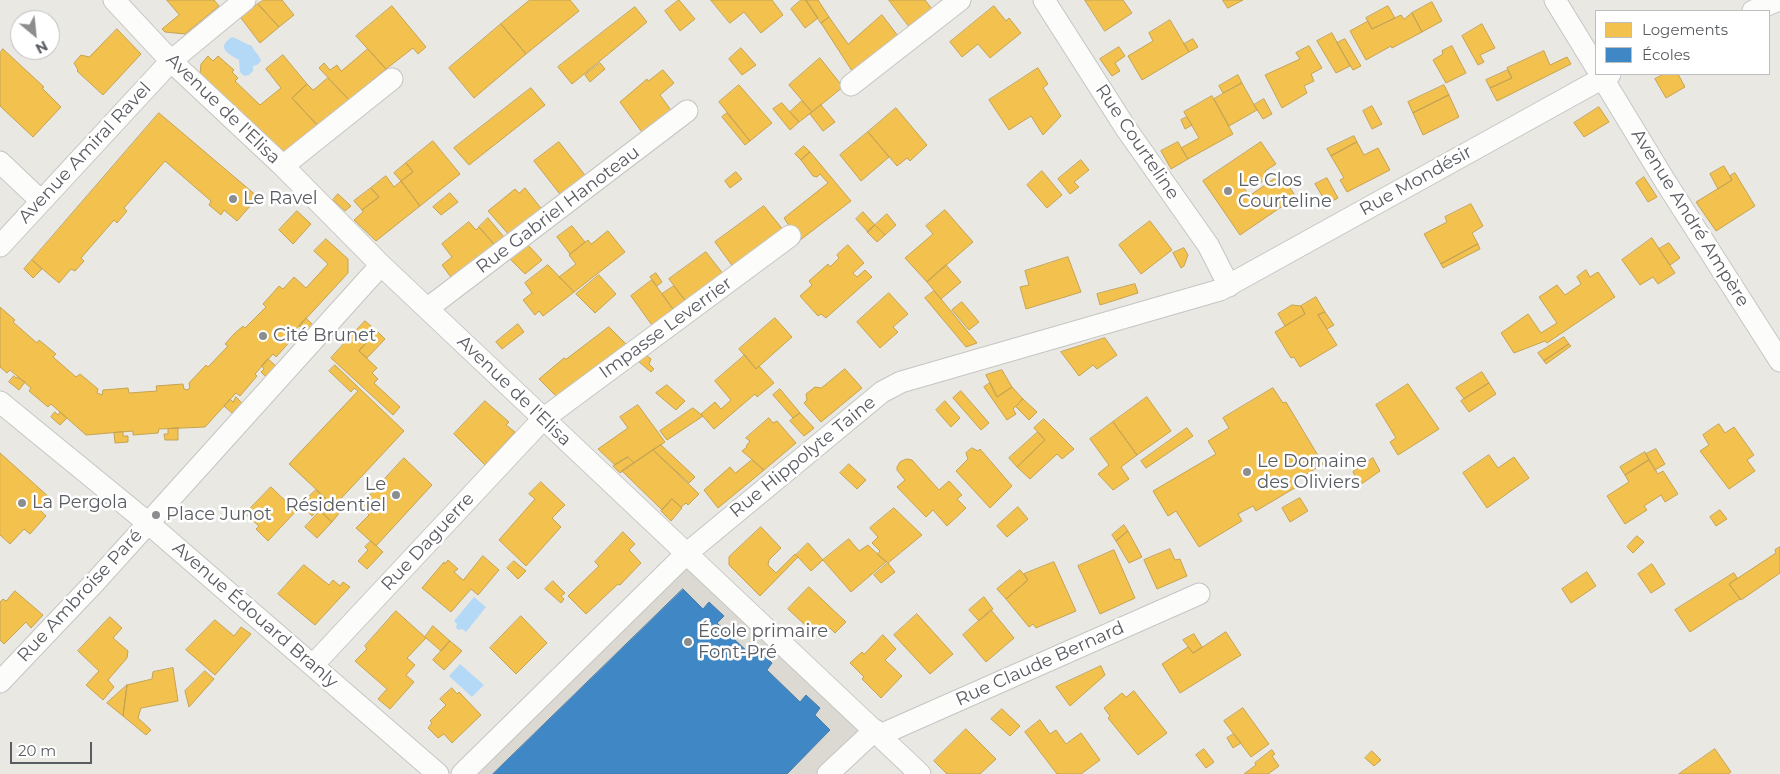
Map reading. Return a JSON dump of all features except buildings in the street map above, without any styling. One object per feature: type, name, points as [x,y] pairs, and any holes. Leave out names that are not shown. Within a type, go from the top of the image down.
[{"type":"street","name":"Avenue de l'Elisa","points":[[114,0],[171,61],[283,166],[381,264],[920,774]]},
{"type":"street","name":"Avenue Amiral Ravel","points":[[0,246],[171,61],[246,0]]},
{"type":"street","points":[[851,85],[960,0]]},
{"type":"street","name":"Rue Courteline","points":[[1044,0],[1127,130],[1208,245],[1229,286]]},
{"type":"street","name":"Avenue André Ampère","points":[[1555,0],[1595,62]]},
{"type":"street","points":[[1755,10],[1779,0]]},
{"type":"street","name":"Rue Mondésir","points":[[1229,286],[1598,75]]},
{"type":"street","name":"Avenue André Ampère","points":[[1603,75],[1666,181],[1780,361]]},
{"type":"street","points":[[283,166],[392,78]]},
{"type":"street","name":"Rue Gabriel Hanoteau","points":[[428,308],[687,111]]},
{"type":"street","points":[[0,162],[41,200]]},
{"type":"street","name":"Impasse Leverrier","points":[[543,419],[790,236]]},
{"type":"street","name":"Rue Ambroise Paré","points":[[0,682],[96,581],[381,264]]},
{"type":"street","name":"Rue Hippolyte Taine","points":[[462,774],[686,554],[867,403],[891,387],[901,382],[1200,297],[1229,286]]},
{"type":"street","name":"Avenue Édouard Branly","points":[[0,402],[148,523],[438,774]]},
{"type":"street","name":"Rue Daguerre","points":[[313,665],[543,419]]},
{"type":"street","name":"Rue Claude Bernard","points":[[828,774],[877,733],[1200,594]]},
{"type":"shaded area","name":"École primaire Font-Pré","points":[[686,554],[875,730],[828,774],[462,774]]},
{"type":"water","points":[[232,37],[252,46],[261,61],[253,66],[253,71],[249,75],[244,76],[240,72],[239,60],[224,48],[227,41]]},
{"type":"water","points":[[474,597],[486,607],[466,632],[462,629],[458,630],[457,624],[454,621]]},
{"type":"water","points":[[460,664],[484,685],[472,697],[449,676]]},
{"type":"place","name":"Le Clos Courteline","points":[[1228,191]]},
{"type":"place","name":"Le Ravel","points":[[233,199]]},
{"type":"place","name":"Cité Brunet","points":[[263,336]]},
{"type":"place","name":"Le Domaine des Oliviers","points":[[1247,472]]},
{"type":"place","name":"Le Résidentiel","points":[[396,495]]},
{"type":"place","name":"La Pergola","points":[[22,503]]},
{"type":"place","name":"Place Junot","points":[[156,515]]},
{"type":"place","name":"École primaire Font-Pré","points":[[688,642]]}]
